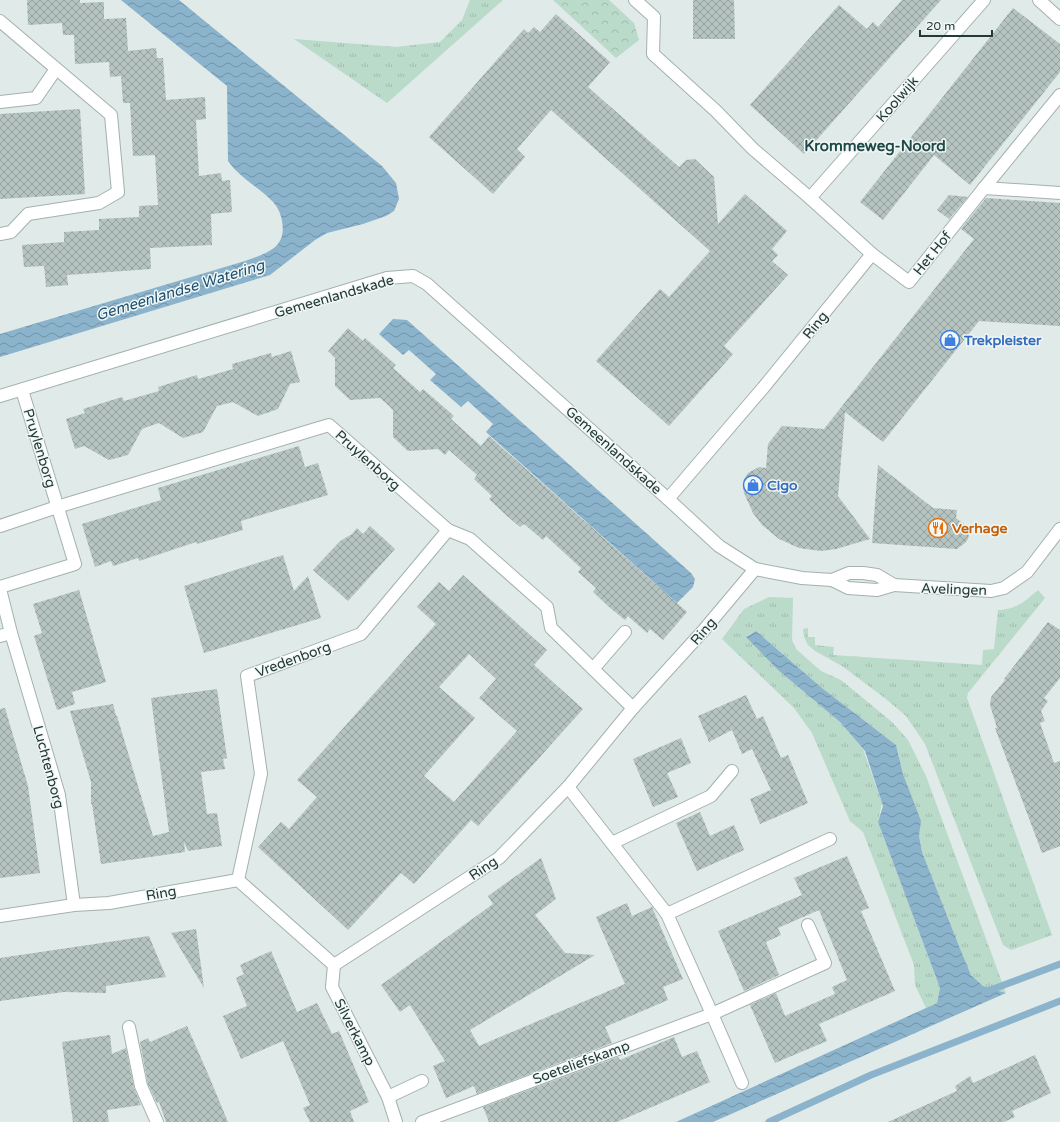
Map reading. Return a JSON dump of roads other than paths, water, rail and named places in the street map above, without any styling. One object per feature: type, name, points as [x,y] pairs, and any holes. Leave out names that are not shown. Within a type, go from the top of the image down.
[{"type":"street","points":[[635,0],[654,17],[653,54],[716,111],[753,149],[872,254]]},
{"type":"street","name":"Koolwijk","points":[[810,198],[984,0]]},
{"type":"street","points":[[1039,0],[1060,19]]},
{"type":"street","points":[[0,21],[111,115],[118,192],[99,203],[28,214],[11,232],[0,234]]},
{"type":"street","points":[[0,102],[36,98],[56,69]]},
{"type":"street","name":"Het Hof","points":[[872,254],[909,282],[1060,95]]},
{"type":"street","points":[[984,188],[1060,193]]},
{"type":"street","name":"Ring","points":[[668,499],[763,388],[872,254]]},
{"type":"street","name":"Gemeenlandskade","points":[[0,396],[387,278],[413,276],[427,284],[668,499]]},
{"type":"street","name":"Pruylenborg","points":[[6,635],[0,588],[75,564],[22,390]]},
{"type":"street","name":"Pruylenborg","points":[[0,526],[57,507],[329,425],[448,530],[470,539],[547,607],[551,628],[633,708]]},
{"type":"street","points":[[668,499],[718,546],[755,569]]},
{"type":"street","name":"Avelingen","points":[[755,569],[802,578],[832,580],[849,574],[863,573],[877,575],[894,585],[991,591],[1004,588],[1027,572],[1060,529]]},
{"type":"street","name":"Vredenborg","points":[[238,880],[261,774],[247,676],[362,634],[448,530]]},
{"type":"street","name":"Ring","points":[[334,964],[499,858],[568,787],[633,708],[703,631],[755,569]]},
{"type":"street","points":[[593,669],[625,632]]},
{"type":"street","name":"Luchtenborg","points":[[6,635],[59,795],[74,905]]},
{"type":"street","points":[[612,843],[711,796],[732,771]]},
{"type":"street","points":[[568,787],[667,914],[742,1083]]},
{"type":"street","points":[[667,914],[830,839]]},
{"type":"street","points":[[238,880],[334,964]]},
{"type":"street","name":"Ring","points":[[0,916],[74,905],[109,903],[238,880]]},
{"type":"street","name":"Soeteliefskamp","points":[[422,1122],[712,1014],[825,963],[808,925]]},
{"type":"street","name":"Silverkamp","points":[[334,964],[332,987],[388,1096],[396,1122]]},
{"type":"street","points":[[129,1027],[141,1086],[157,1122]]},
{"type":"street","points":[[388,1096],[422,1081]]},
{"type":"water","name":"Gemeenlandse Watering","points":[[121,0],[179,0],[382,166],[396,183],[399,199],[394,211],[386,216],[363,224],[327,233],[315,240],[270,275],[0,357],[0,334],[245,261],[267,252],[278,244],[281,238],[283,230],[282,221],[275,204],[237,172],[228,161],[227,86]]},
{"type":"water","points":[[393,319],[407,320],[691,573],[695,579],[693,587],[677,603],[486,432],[493,424],[468,401],[461,407],[430,380],[436,374],[409,350],[403,355],[379,334]]},
{"type":"water","points":[[756,631],[822,688],[896,745],[903,774],[921,821],[919,836],[922,852],[971,975],[983,986],[1006,993],[713,1122],[676,1122],[937,1003],[940,988],[878,822],[883,806],[865,751],[840,722],[778,670],[746,637]]},
{"type":"waterway","points":[[985,992],[1060,964]]},
{"type":"waterway","points":[[769,1122],[871,1075],[1060,1001]]},
{"type":"place","name":"Trekpleister","points":[[950,340]]},
{"type":"place","name":"Cigo","points":[[753,485]]},
{"type":"place","name":"Verhage","points":[[938,528]]},
{"type":"district","name":"Krommeweg-Noord","points":[[875,146]]}]
